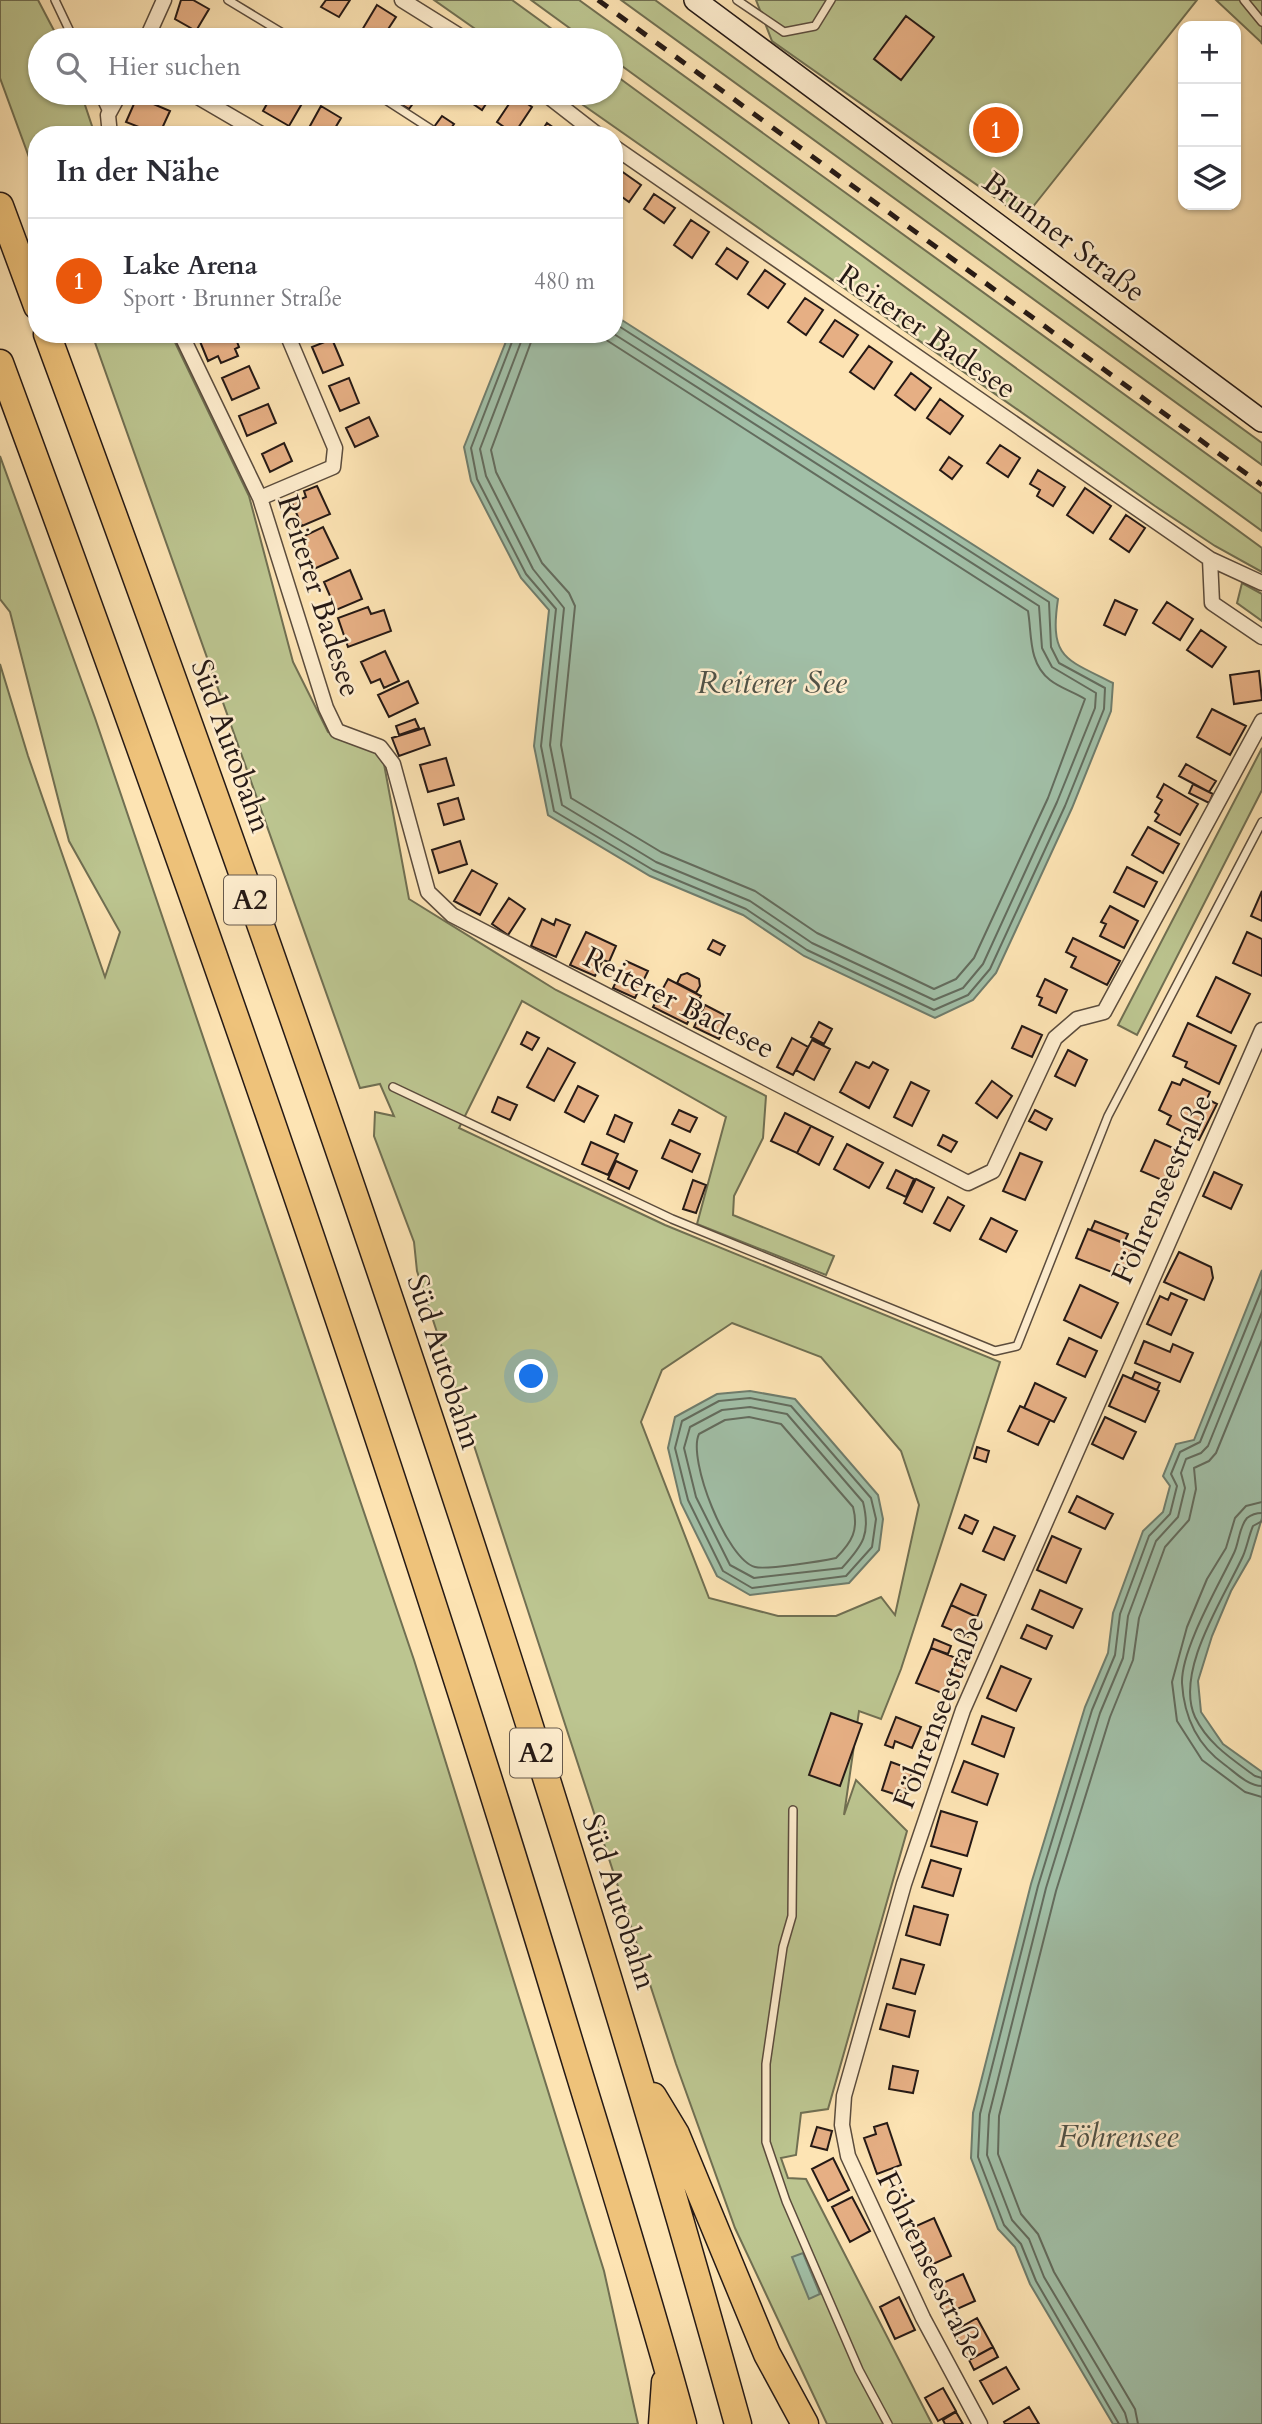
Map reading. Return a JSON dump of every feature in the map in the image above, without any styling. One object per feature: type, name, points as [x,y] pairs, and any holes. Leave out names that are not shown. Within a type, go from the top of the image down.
[{"type":"highway","points":[[0,206],[28,282]]},
{"type":"highway","name":"Süd Autobahn","points":[[50,343],[359,1212],[593,1928],[738,2424]]},
{"type":"highway","name":"A2","points":[[0,363],[184,868],[372,1418],[514,1856],[667,2362],[683,2424]]},
{"type":"highway","points":[[634,2063],[676,2134],[767,2354],[805,2424]]},
{"type":"highway","points":[[662,2424],[667,2362]]},
{"type":"main road","name":"Brunner Straße","points":[[699,1],[1262,421]]},
{"type":"street","points":[[151,28],[164,0]]},
{"type":"street","points":[[402,0],[447,28]]},
{"type":"street","points":[[109,126],[108,115],[113,105]]},
{"type":"street","points":[[212,105],[248,126]]},
{"type":"street","points":[[559,105],[586,126]]},
{"type":"street","name":"Reiterer Badesee","points":[[623,153],[1210,559],[1262,583]]},
{"type":"street","name":"Reiterer Badesee","points":[[185,343],[260,498],[326,708],[337,731],[380,747],[393,764],[428,892],[452,915],[968,1184],[993,1171],[1055,1038],[1077,1019],[1104,1012],[1262,721]]},
{"type":"street","points":[[260,498],[333,467],[335,448],[291,343]]},
{"type":"street","points":[[1210,559],[1212,603],[1262,637]]},
{"type":"street","name":"Föhrenseestraße","points":[[980,2424],[923,2318],[848,2156],[842,2125],[844,2096],[904,1884],[963,1710],[1262,1030]]},
{"type":"lane","points":[[55,0],[68,28]]},
{"type":"lane","points":[[228,0],[274,28]]},
{"type":"lane","points":[[737,0],[784,32],[815,26],[831,0]]},
{"type":"lane","points":[[1244,0],[1262,22]]},
{"type":"lane","points":[[103,105],[108,115]]},
{"type":"lane","points":[[394,105],[426,126]]},
{"type":"lane","points":[[393,1087],[672,1219],[995,1351],[1017,1346],[1108,1116],[1262,822]]},
{"type":"lane","points":[[793,1810],[792,1916],[783,1947],[766,2064],[766,2142],[786,2202],[859,2370],[888,2424]]},
{"type":"shaded area","points":[[0,0],[38,0],[53,28],[28,28],[28,105],[85,105],[92,126],[28,126],[28,154],[0,78]]},
{"type":"shaded area","points":[[434,0],[512,0],[550,28],[474,28]]},
{"type":"shaded area","points":[[531,0],[579,0],[618,28],[570,28]]},
{"type":"shaded area","points":[[621,0],[655,0],[1262,443],[1262,465]]},
{"type":"shaded area","points":[[756,0],[1197,0],[1024,218],[772,41]]},
{"type":"shaded area","points":[[1216,0],[1262,0],[1262,44],[1241,21]]},
{"type":"shaded area","points":[[623,32],[1262,494],[1262,531],[623,67]]},
{"type":"shaded area","points":[[623,81],[1262,548],[1262,572],[1215,546],[1155,506],[623,133],[623,126],[613,126],[583,105],[623,105]]},
{"type":"shaded area","points":[[95,343],[175,343],[249,496],[293,662],[328,732],[374,750],[384,764],[409,899],[556,990],[766,1096],[763,1138],[734,1196],[733,1215],[834,1256],[826,1275],[697,1224],[726,1117],[522,1001],[459,1128],[665,1225],[1000,1362],[901,1669],[881,1719],[859,1711],[844,1815],[856,1780],[907,1831],[828,2109],[801,2113],[796,2155],[781,2158],[788,2178],[806,2179],[932,2424],[827,2424],[735,2228],[676,2064],[417,1271],[414,1242],[374,1136],[375,1112],[394,1116],[380,1084],[360,1088]],"holes":[[[732,1323],[821,1357],[901,1451],[919,1505],[895,1615],[881,1597],[836,1616],[778,1616],[709,1598],[641,1422],[662,1370]]]},
{"type":"shaded area","points":[[0,456],[95,718],[414,1660],[604,2271],[638,2424],[0,2424],[0,664],[28,756],[105,977],[120,932],[69,841],[10,612],[0,599]]},
{"type":"shaded area","points":[[1242,583],[1262,594],[1262,621],[1237,603]]},
{"type":"shaded area","points":[[1262,748],[1262,790],[1137,1035],[1118,1025]]},
{"type":"water","name":"Reiterer See","points":[[623,321],[1058,599],[1056,634],[1059,646],[1073,662],[1113,683],[1111,711],[1072,808],[996,973],[973,1000],[935,1018],[804,956],[743,915],[650,876],[548,815],[534,746],[549,610],[521,578],[471,481],[464,447],[505,343],[623,343]]},
{"type":"water","name":"Föhrensee","points":[[1262,1270],[1262,1518],[1250,1558],[1231,1591],[1212,1636],[1198,1681],[1201,1712],[1223,1744],[1262,1772],[1262,2424],[1113,2424],[1030,2284],[1015,2247],[998,2229],[971,2158],[973,2113],[1031,1884],[1085,1707],[1108,1653],[1113,1613],[1143,1531],[1163,1512],[1170,1486],[1163,1476],[1176,1444],[1194,1440]]},
{"type":"water","points":[[750,1391],[795,1399],[878,1495],[883,1519],[879,1550],[849,1583],[750,1595],[717,1576],[681,1503],[668,1448],[675,1417],[717,1394]]},
{"type":"water","points":[[803,2253],[820,2294],[809,2299],[792,2257]]},
{"type":"building","points":[[181,0],[193,0],[209,9],[198,28],[191,28],[175,19]]},
{"type":"building","points":[[326,0],[350,0],[339,17],[321,7]]},
{"type":"building","points":[[377,5],[396,17],[389,28],[363,28]]},
{"type":"building","points":[[906,16],[934,37],[901,80],[874,59]]},
{"type":"building","points":[[133,105],[156,105],[170,111],[163,126],[136,126],[126,122]]},
{"type":"building","points":[[266,105],[301,105],[289,126],[263,111]]},
{"type":"building","points":[[508,105],[532,107],[519,126],[503,126],[497,122]]},
{"type":"building","points":[[321,106],[341,118],[336,126],[310,126]]},
{"type":"building","points":[[442,116],[454,124],[453,126],[435,126]]},
{"type":"building","points":[[623,172],[641,185],[629,202],[623,198]]},
{"type":"building","points":[[654,194],[675,208],[664,223],[644,209]]},
{"type":"building","points":[[691,220],[709,232],[692,258],[674,245]]},
{"type":"building","points":[[727,248],[748,262],[737,279],[716,264]]},
{"type":"building","points":[[765,270],[785,284],[768,308],[748,294]]},
{"type":"building","points":[[805,298],[823,310],[806,335],[788,322]]},
{"type":"building","points":[[835,320],[858,335],[843,357],[820,342]]},
{"type":"building","points":[[201,343],[237,343],[239,347],[235,349],[238,356],[221,363],[218,356],[208,361]]},
{"type":"building","points":[[322,343],[334,343],[343,365],[323,373],[312,347]]},
{"type":"building","points":[[869,346],[892,362],[874,389],[850,372]]},
{"type":"building","points":[[249,366],[259,388],[232,400],[222,378]]},
{"type":"building","points":[[911,373],[931,388],[915,410],[895,395]]},
{"type":"building","points":[[349,378],[359,403],[340,411],[329,386]]},
{"type":"building","points":[[940,399],[963,416],[950,434],[927,418]]},
{"type":"building","points":[[268,404],[276,423],[247,436],[239,416]]},
{"type":"building","points":[[369,417],[378,436],[355,447],[346,428]]},
{"type":"building","points":[[284,443],[292,461],[270,472],[262,454]]},
{"type":"building","points":[[1000,445],[1020,458],[1008,477],[987,463]]},
{"type":"building","points":[[949,457],[962,466],[952,479],[940,470]]},
{"type":"building","points":[[1038,470],[1065,487],[1053,506],[1037,496],[1040,490],[1030,484]]},
{"type":"building","points":[[317,486],[330,514],[302,526],[292,503],[306,497],[304,491]]},
{"type":"building","points":[[1085,488],[1111,506],[1093,533],[1067,515]]},
{"type":"building","points":[[1126,515],[1145,528],[1129,552],[1110,539]]},
{"type":"building","points":[[323,527],[338,558],[314,569],[300,538]]},
{"type":"building","points":[[350,570],[362,599],[336,610],[324,582]]},
{"type":"building","points":[[1115,600],[1137,610],[1125,635],[1104,625]]},
{"type":"building","points":[[1167,602],[1193,619],[1180,640],[1153,623]]},
{"type":"building","points":[[368,607],[371,614],[384,610],[391,631],[348,647],[338,618]]},
{"type":"building","points":[[1201,630],[1226,647],[1212,667],[1187,650]]},
{"type":"building","points":[[385,651],[399,681],[384,688],[380,679],[371,683],[361,662]]},
{"type":"building","points":[[1259,671],[1262,700],[1234,704],[1230,675]]},
{"type":"building","points":[[408,681],[418,703],[389,717],[378,695]]},
{"type":"building","points":[[1212,709],[1246,726],[1230,755],[1197,737]]},
{"type":"building","points":[[415,719],[419,728],[399,735],[396,726]]},
{"type":"building","points":[[424,728],[430,745],[399,756],[392,738]]},
{"type":"building","points":[[446,758],[454,785],[428,792],[420,765]]},
{"type":"building","points":[[1186,764],[1216,781],[1209,792],[1179,776]]},
{"type":"building","points":[[1164,784],[1198,804],[1180,835],[1155,821],[1159,815],[1155,812],[1162,800],[1157,797]]},
{"type":"building","points":[[1193,784],[1213,794],[1209,803],[1189,793]]},
{"type":"building","points":[[458,798],[464,819],[444,825],[438,804]]},
{"type":"building","points":[[1148,827],[1179,844],[1163,873],[1132,855]]},
{"type":"building","points":[[460,841],[467,864],[439,873],[432,850]]},
{"type":"building","points":[[1127,867],[1157,882],[1144,907],[1114,892]]},
{"type":"building","points":[[472,870],[497,884],[480,915],[454,901]]},
{"type":"building","points":[[1262,891],[1262,921],[1251,916]]},
{"type":"building","points":[[509,898],[525,909],[508,935],[492,924]]},
{"type":"building","points":[[1110,906],[1138,921],[1124,948],[1100,936],[1106,924],[1101,922]]},
{"type":"building","points":[[542,919],[554,925],[556,919],[570,925],[556,957],[531,946]]},
{"type":"building","points":[[586,932],[616,946],[609,962],[603,960],[595,976],[570,965]]},
{"type":"building","points":[[1247,932],[1262,939],[1262,976],[1233,963]]},
{"type":"building","points":[[1073,938],[1120,961],[1107,985],[1071,967],[1076,957],[1066,952]]},
{"type":"building","points":[[713,940],[725,946],[720,955],[708,949]]},
{"type":"building","points":[[626,961],[648,971],[635,998],[613,988]]},
{"type":"building","points":[[687,973],[699,979],[700,986],[696,993],[677,983],[681,975]]},
{"type":"building","points":[[1216,977],[1250,994],[1231,1033],[1197,1016]]},
{"type":"building","points":[[668,979],[701,996],[687,1024],[653,1007]]},
{"type":"building","points":[[1045,979],[1067,990],[1056,1013],[1039,1005],[1042,998],[1037,996]]},
{"type":"building","points":[[705,1005],[730,1018],[719,1039],[694,1027]]},
{"type":"building","points":[[819,1022],[832,1029],[824,1044],[811,1037]]},
{"type":"building","points":[[1188,1023],[1236,1046],[1219,1084],[1185,1067],[1187,1062],[1173,1056]]},
{"type":"building","points":[[1022,1026],[1042,1035],[1032,1057],[1012,1048]]},
{"type":"building","points":[[527,1032],[539,1038],[532,1050],[521,1044]]},
{"type":"building","points":[[792,1038],[808,1047],[793,1075],[777,1067]]},
{"type":"building","points":[[812,1040],[830,1049],[814,1080],[796,1070]]},
{"type":"building","points":[[548,1048],[575,1063],[554,1101],[527,1087]]},
{"type":"building","points":[[1068,1050],[1087,1060],[1075,1086],[1055,1076]]},
{"type":"building","points":[[856,1062],[869,1068],[873,1062],[888,1070],[869,1108],[840,1092]]},
{"type":"building","points":[[1183,1079],[1210,1092],[1207,1099],[1217,1104],[1199,1140],[1167,1124],[1171,1116],[1159,1110],[1172,1082],[1180,1085]]},
{"type":"building","points":[[992,1081],[1012,1096],[997,1118],[976,1103]]},
{"type":"building","points":[[911,1082],[929,1091],[912,1126],[894,1117]]},
{"type":"building","points":[[578,1086],[598,1096],[584,1122],[565,1112]]},
{"type":"building","points":[[498,1097],[517,1105],[510,1120],[492,1112]]},
{"type":"building","points":[[679,1110],[697,1118],[690,1132],[672,1124]]},
{"type":"building","points":[[1035,1110],[1052,1119],[1046,1130],[1029,1121]]},
{"type":"building","points":[[785,1113],[811,1126],[797,1153],[771,1141]]},
{"type":"building","points":[[615,1115],[632,1123],[624,1142],[607,1134]]},
{"type":"building","points":[[811,1126],[833,1137],[819,1165],[797,1153]]},
{"type":"building","points":[[943,1135],[957,1142],[951,1152],[938,1145]]},
{"type":"building","points":[[670,1140],[700,1154],[692,1172],[662,1158]]},
{"type":"building","points":[[1155,1140],[1182,1152],[1178,1161],[1183,1163],[1178,1175],[1173,1173],[1169,1183],[1141,1171]]},
{"type":"building","points":[[591,1142],[618,1154],[608,1175],[582,1164]]},
{"type":"building","points":[[847,1144],[883,1163],[869,1188],[834,1169]]},
{"type":"building","points":[[1020,1153],[1042,1162],[1025,1200],[1003,1191]]},
{"type":"building","points":[[616,1161],[637,1171],[629,1189],[608,1179]]},
{"type":"building","points":[[896,1170],[914,1179],[906,1197],[887,1188]]},
{"type":"building","points":[[1214,1172],[1242,1185],[1231,1209],[1203,1196]]},
{"type":"building","points":[[916,1179],[934,1188],[922,1212],[904,1203]]},
{"type":"building","points":[[693,1180],[706,1185],[696,1213],[683,1209]]},
{"type":"building","points":[[948,1197],[964,1206],[950,1231],[934,1223]]},
{"type":"building","points":[[991,1218],[1017,1231],[1006,1252],[980,1239]]},
{"type":"building","points":[[1095,1221],[1128,1234],[1124,1243],[1091,1230]]},
{"type":"building","points":[[1088,1229],[1133,1247],[1122,1276],[1076,1258]]},
{"type":"building","points":[[1179,1252],[1211,1267],[1213,1278],[1204,1300],[1164,1282]]},
{"type":"building","points":[[1080,1285],[1118,1303],[1101,1338],[1064,1320]]},
{"type":"building","points":[[1171,1293],[1187,1300],[1171,1335],[1147,1324],[1160,1296],[1168,1300]]},
{"type":"building","points":[[1069,1338],[1097,1351],[1085,1377],[1057,1364]]},
{"type":"building","points":[[1144,1341],[1170,1352],[1173,1344],[1193,1353],[1180,1382],[1135,1363]]},
{"type":"building","points":[[1135,1372],[1160,1383],[1157,1390],[1132,1379]]},
{"type":"building","points":[[1123,1375],[1159,1391],[1145,1422],[1109,1406]]},
{"type":"building","points":[[1035,1383],[1066,1398],[1054,1422],[1024,1408]]},
{"type":"building","points":[[1020,1406],[1050,1420],[1038,1445],[1008,1431]]},
{"type":"building","points":[[1105,1417],[1136,1432],[1123,1459],[1092,1444]]},
{"type":"building","points":[[977,1447],[989,1451],[986,1462],[974,1458]]},
{"type":"building","points":[[1077,1496],[1113,1514],[1105,1529],[1069,1512]]},
{"type":"building","points":[[965,1515],[978,1521],[972,1534],[959,1528]]},
{"type":"building","points":[[994,1527],[1015,1536],[1004,1560],[983,1551]]},
{"type":"building","points":[[1052,1536],[1081,1549],[1066,1583],[1037,1570]]},
{"type":"building","points":[[961,1584],[986,1595],[977,1617],[951,1605]]},
{"type":"building","points":[[1040,1590],[1082,1609],[1073,1628],[1032,1609]]},
{"type":"building","points":[[951,1605],[977,1617],[968,1637],[942,1626]]},
{"type":"building","points":[[1027,1625],[1052,1636],[1046,1649],[1021,1638]]},
{"type":"building","points":[[934,1639],[951,1646],[948,1654],[931,1648]]},
{"type":"building","points":[[931,1648],[966,1662],[952,1697],[916,1683]]},
{"type":"building","points":[[1001,1666],[1031,1679],[1016,1711],[987,1698]]},
{"type":"building","points":[[831,1713],[862,1724],[840,1786],[809,1775]]},
{"type":"building","points":[[982,1716],[1014,1728],[1004,1757],[972,1744]]},
{"type":"building","points":[[896,1717],[921,1727],[912,1748],[895,1741],[893,1748],[885,1745]]},
{"type":"building","points":[[964,1761],[998,1774],[987,1805],[952,1792]]},
{"type":"building","points":[[891,1762],[913,1770],[903,1797],[882,1790]]},
{"type":"building","points":[[941,1811],[977,1822],[967,1856],[931,1846]]},
{"type":"building","points":[[931,1860],[961,1869],[953,1896],[922,1887]]},
{"type":"building","points":[[914,1906],[948,1915],[940,1945],[906,1935]]},
{"type":"building","points":[[901,1959],[924,1965],[915,1994],[893,1988]]},
{"type":"building","points":[[887,2004],[915,2011],[909,2037],[880,2029]]},
{"type":"building","points":[[893,2066],[918,2071],[913,2093],[889,2089]]},
{"type":"building","points":[[887,2123],[901,2165],[877,2174],[864,2138],[876,2134],[874,2127]]},
{"type":"building","points":[[817,2127],[832,2131],[827,2150],[811,2146]]},
{"type":"building","points":[[833,2158],[849,2190],[828,2201],[812,2169]]},
{"type":"building","points":[[852,2197],[870,2231],[850,2242],[832,2207]]},
{"type":"building","points":[[934,2218],[951,2256],[922,2269],[905,2231]]},
{"type":"building","points":[[963,2274],[975,2301],[946,2314],[934,2287]]},
{"type":"building","points":[[899,2297],[915,2330],[895,2339],[880,2307]]},
{"type":"building","points":[[977,2318],[993,2347],[969,2360],[954,2331]]},
{"type":"building","points":[[993,2347],[998,2357],[974,2370],[969,2360]]},
{"type":"building","points":[[1006,2367],[1019,2389],[993,2404],[980,2381]]},
{"type":"building","points":[[943,2388],[956,2411],[938,2421],[925,2398]]},
{"type":"building","points":[[1029,2407],[1039,2424],[1005,2424],[1004,2422]]},
{"type":"building","points":[[956,2412],[963,2424],[945,2424],[943,2420]]},
{"type":"railway","points":[[598,0],[1262,485]]},
{"type":"place","name":"Lake Arena","points":[[996,130]]}]
